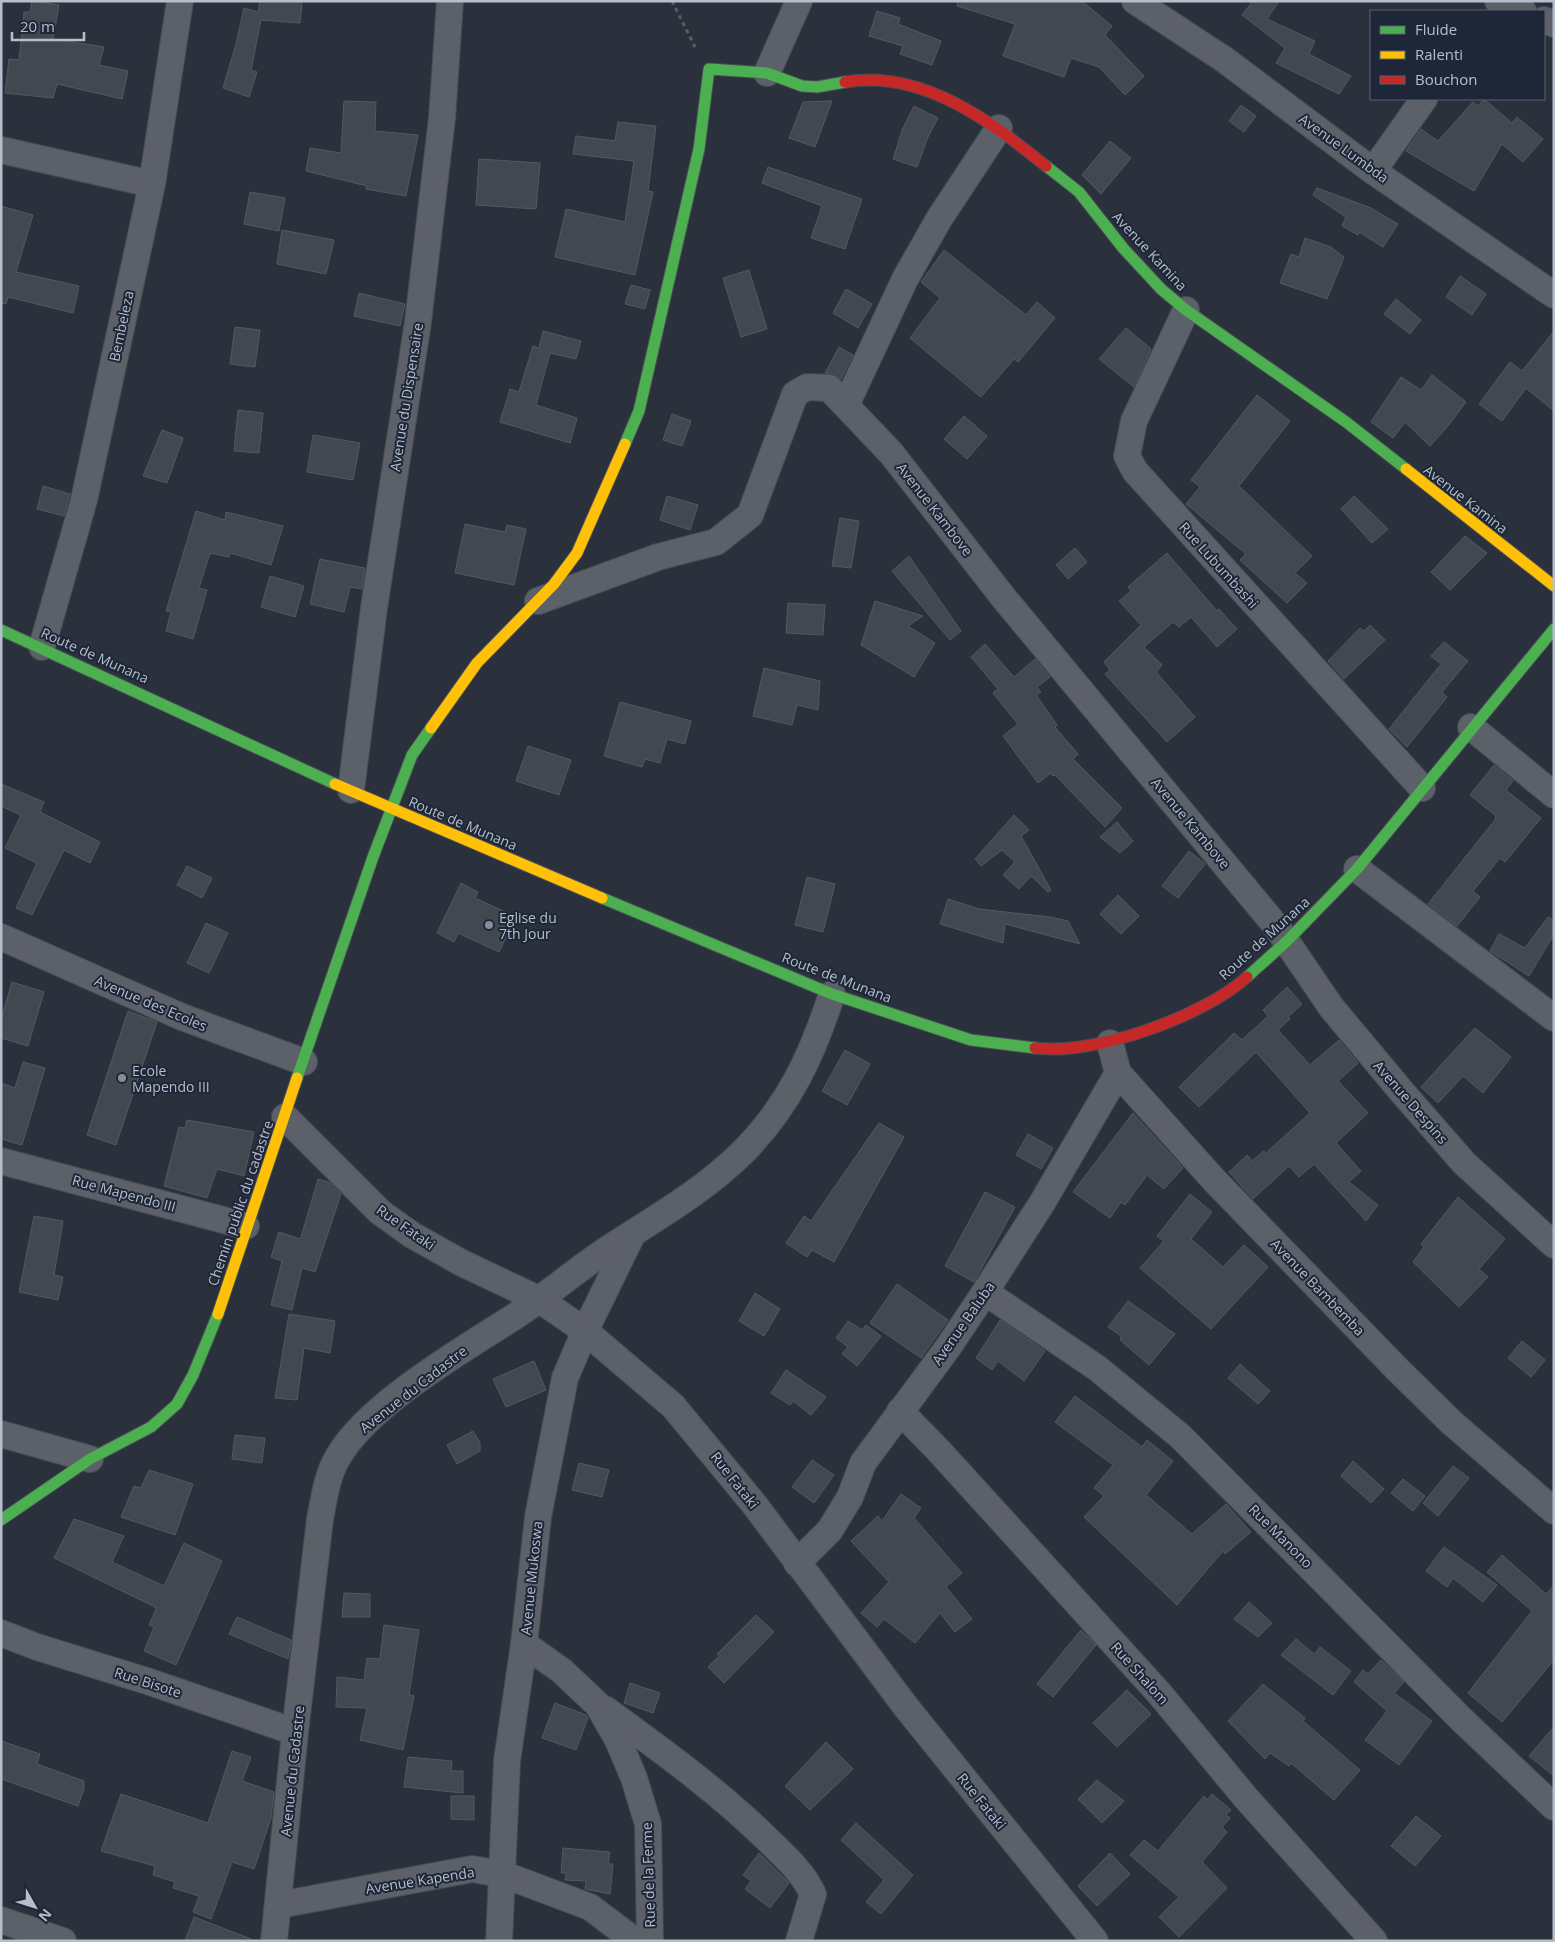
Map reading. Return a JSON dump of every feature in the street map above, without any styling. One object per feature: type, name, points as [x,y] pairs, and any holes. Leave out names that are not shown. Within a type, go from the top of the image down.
[{"type":"street","name":"Bembeleza","points":[[42,647],[84,500],[152,184],[180,1]]},
{"type":"street","name":"Avenue du Dispensaire","points":[[351,790],[374,608],[418,322],[442,118],[450,1]]},
{"type":"street","points":[[767,73],[799,1]]},
{"type":"street","name":"Avenue Lumbda","points":[[1135,1],[1225,60],[1373,171],[1554,295]]},
{"type":"street","points":[[1498,1],[1520,10]]},
{"type":"street","name":"Avenue Kamina","points":[[709,68],[767,73],[802,86],[817,87],[858,80],[910,84],[940,96],[999,128],[1079,192],[1123,248],[1162,289],[1186,310],[1346,422],[1554,586]]},
{"type":"street","name":"Chemin public du cadastre","points":[[1,1520],[90,1459],[151,1427],[177,1404],[208,1343],[246,1226],[390,809],[412,755],[451,697],[477,663],[538,601],[577,554],[639,411],[699,148],[709,68]]},
{"type":"street","points":[[1373,171],[1423,100]]},
{"type":"street","points":[[846,405],[905,279],[939,219],[999,128]]},
{"type":"street","points":[[1,150],[152,184]]},
{"type":"street","name":"Rue Lubumbashi","points":[[1186,310],[1134,421],[1127,456],[1135,471],[1422,788]]},
{"type":"street","name":"Avenue Kambove","points":[[538,601],[658,557],[716,542],[750,515],[795,394],[807,387],[829,388],[891,453],[1003,597],[1288,940]]},
{"type":"street","name":"Route de Munana","points":[[1,630],[42,647],[390,809],[832,994],[971,1040],[1042,1049],[1110,1043],[1190,1013],[1236,987],[1288,940],[1357,869],[1471,727],[1554,629]]},
{"type":"street","points":[[1471,727],[1554,795]]},
{"type":"street","points":[[1357,869],[1554,1018]]},
{"type":"street","name":"Avenue des Ecoles","points":[[1,937],[182,1017],[304,1062]]},
{"type":"street","name":"Avenue Despins","points":[[1288,940],[1331,1007],[1402,1092],[1464,1163],[1554,1245]]},
{"type":"street","name":"Avenue du Cadastre","points":[[274,1941],[295,1732],[320,1519],[327,1485],[337,1458],[354,1434],[422,1378],[467,1346],[540,1300],[633,1232],[694,1193],[743,1152],[780,1110],[800,1077],[819,1034],[832,994]]},
{"type":"street","name":"Avenue Bambemba","points":[[1110,1043],[1118,1073],[1214,1180],[1451,1422],[1554,1511]]},
{"type":"street","name":"Avenue Baluba","points":[[797,1563],[830,1530],[850,1497],[863,1463],[949,1346],[985,1292],[1042,1203],[1118,1073]]},
{"type":"street","name":"Rue Fataki","points":[[285,1117],[380,1212],[412,1235],[462,1263],[540,1300],[585,1331],[673,1406],[754,1504],[906,1707],[1095,1941]]},
{"type":"street","name":"Rue Mapendo III","points":[[1,1161],[246,1226]]},
{"type":"street","name":"Avenue Mukoswa","points":[[499,1941],[507,1761],[524,1644],[538,1517],[565,1378],[585,1331],[633,1232]]},
{"type":"street","name":"Rue Manono","points":[[985,1292],[1097,1368],[1180,1436],[1462,1720],[1554,1806]]},
{"type":"street","name":"Rue Shalom","points":[[900,1411],[939,1451],[1159,1693],[1246,1798],[1374,1941]]},
{"type":"street","points":[[1,1434],[90,1459]]},
{"type":"street","name":"Rue Bisote","points":[[1,1633],[36,1647],[159,1685],[295,1732]]},
{"type":"street","name":"Rue de la Ferme","points":[[524,1644],[562,1671],[598,1704],[634,1778],[648,1824],[650,1941]]},
{"type":"street","points":[[598,1704],[690,1772],[747,1820],[804,1876],[813,1894],[799,1941]]},
{"type":"street","name":"Avenue Kapenda","points":[[279,1905],[472,1869],[502,1874],[590,1907],[634,1941]]},
{"type":"street","points":[[1,1920],[63,1941]]},
{"type":"path","points":[[672,1],[694,45],[709,68]]},
{"type":"building","points":[[32,1],[59,5],[53,39],[104,47],[99,65],[128,71],[122,99],[57,84],[53,98],[5,93],[9,59],[19,60],[24,12],[30,12]]},
{"type":"building","points":[[260,1],[302,1],[300,23],[261,20],[251,70],[257,72],[249,97],[223,88],[244,8],[258,12]]},
{"type":"building","points":[[958,1],[1082,1],[1112,26],[1105,35],[1144,76],[1125,95],[1099,67],[1071,58],[1064,77],[1003,56],[1015,24],[957,6]]},
{"type":"building","points":[[1253,1],[1279,1],[1267,19],[1315,41],[1309,54],[1351,76],[1339,94],[1276,63],[1285,48],[1242,15]]},
{"type":"building","points":[[877,11],[900,18],[898,24],[941,41],[932,65],[900,54],[903,46],[869,36]]},
{"type":"building","points":[[1485,100],[1512,123],[1517,117],[1543,139],[1523,162],[1502,144],[1474,191],[1406,151],[1421,129],[1438,141],[1473,102],[1478,106]]},
{"type":"building","points":[[344,101],[376,102],[375,131],[418,135],[406,196],[366,189],[367,186],[306,171],[310,148],[341,153]]},
{"type":"building","points":[[832,101],[815,147],[789,138],[803,102]]},
{"type":"building","points":[[1241,105],[1256,116],[1244,132],[1229,121]]},
{"type":"building","points":[[914,106],[938,118],[928,137],[917,167],[893,159],[903,128]]},
{"type":"building","points":[[618,122],[656,126],[648,191],[653,192],[635,275],[555,257],[566,209],[625,222],[634,161],[573,154],[576,136],[615,141]]},
{"type":"building","points":[[1110,141],[1131,158],[1101,194],[1082,175]]},
{"type":"building","points":[[479,159],[540,163],[536,209],[476,205]]},
{"type":"building","points":[[768,167],[862,199],[845,249],[811,238],[822,206],[762,183]]},
{"type":"building","points":[[1317,188],[1371,208],[1398,224],[1383,247],[1359,232],[1358,235],[1342,226],[1346,217],[1313,195]]},
{"type":"building","points":[[250,192],[285,198],[279,231],[244,224]]},
{"type":"building","points":[[1,206],[33,215],[16,272],[79,286],[73,313],[8,297],[6,304],[1,303]]},
{"type":"building","points":[[282,230],[334,240],[326,274],[277,264]]},
{"type":"building","points":[[1305,238],[1331,247],[1344,257],[1327,299],[1280,283],[1291,254],[1299,257]]},
{"type":"building","points":[[944,250],[1026,315],[1037,302],[1055,318],[1018,362],[1014,359],[981,397],[910,338],[940,298],[921,282]]},
{"type":"building","points":[[749,270],[767,329],[741,337],[723,278]]},
{"type":"building","points":[[1460,276],[1486,294],[1472,315],[1446,297]]},
{"type":"building","points":[[631,285],[650,290],[645,309],[625,304]]},
{"type":"building","points":[[846,289],[872,304],[858,328],[833,313]]},
{"type":"building","points":[[359,293],[405,304],[400,326],[354,316]]},
{"type":"building","points":[[1396,299],[1421,320],[1410,334],[1384,314]]},
{"type":"building","points":[[235,327],[260,330],[255,367],[230,364]]},
{"type":"building","points":[[1126,328],[1151,349],[1134,387],[1099,359]]},
{"type":"building","points":[[543,331],[581,341],[576,359],[550,353],[536,405],[577,418],[570,443],[500,422],[510,389],[519,392],[533,346],[539,348]]},
{"type":"building","points":[[1554,331],[1554,411],[1526,388],[1502,421],[1479,404],[1510,362],[1522,371]]},
{"type":"building","points":[[839,347],[853,355],[841,379],[825,373]]},
{"type":"building","points":[[1432,375],[1466,402],[1430,446],[1405,422],[1393,438],[1371,422],[1401,377],[1421,390]]},
{"type":"building","points":[[1257,395],[1290,421],[1239,486],[1312,556],[1295,573],[1307,583],[1287,603],[1240,560],[1246,554],[1186,504],[1200,487],[1191,480]]},
{"type":"building","points":[[238,410],[263,413],[259,453],[234,451]]},
{"type":"building","points":[[672,414],[691,421],[682,446],[663,440]]},
{"type":"building","points":[[964,416],[987,436],[967,459],[944,439]]},
{"type":"building","points":[[162,430],[183,438],[167,483],[143,476]]},
{"type":"building","points":[[313,435],[360,443],[353,480],[307,472]]},
{"type":"building","points":[[43,486],[70,494],[64,516],[37,509]]},
{"type":"building","points":[[667,496],[698,505],[690,530],[660,520]]},
{"type":"building","points":[[1354,496],[1388,529],[1372,543],[1341,509]]},
{"type":"building","points":[[196,511],[225,520],[226,512],[283,526],[271,565],[230,553],[229,557],[210,553],[199,588],[207,590],[193,639],[166,631],[171,612],[166,611]]},
{"type":"building","points":[[840,518],[859,521],[851,568],[832,566]]},
{"type":"building","points":[[465,524],[505,532],[507,525],[526,529],[514,585],[455,573]]},
{"type":"building","points":[[1465,536],[1487,553],[1450,590],[1431,572]]},
{"type":"building","points":[[1075,548],[1087,562],[1068,579],[1056,565]]},
{"type":"building","points":[[1167,553],[1217,611],[1219,609],[1237,629],[1217,647],[1191,617],[1179,627],[1173,622],[1144,647],[1162,665],[1156,672],[1195,717],[1167,742],[1105,674],[1110,670],[1104,662],[1141,625],[1119,601],[1131,591],[1128,587]]},
{"type":"building","points":[[909,556],[961,631],[950,640],[892,571]]},
{"type":"building","points":[[320,559],[365,568],[362,589],[350,587],[344,612],[310,604]]},
{"type":"building","points":[[270,576],[304,586],[295,617],[261,607]]},
{"type":"building","points":[[875,601],[923,616],[908,626],[935,643],[914,677],[861,645]]},
{"type":"building","points":[[788,603],[825,605],[823,635],[786,633]]},
{"type":"building","points":[[1370,625],[1385,640],[1344,679],[1328,661],[1360,628],[1364,631]]},
{"type":"building","points":[[1444,642],[1468,661],[1442,692],[1447,697],[1407,747],[1389,729],[1441,664],[1431,656]]},
{"type":"building","points":[[985,644],[1014,677],[1035,659],[1050,677],[1037,687],[1041,692],[1036,695],[1057,725],[1055,727],[1078,754],[1073,759],[1122,808],[1105,827],[1055,775],[1053,776],[1051,773],[1038,783],[1003,736],[1018,724],[993,693],[998,689],[971,657]]},
{"type":"building","points":[[764,668],[820,681],[818,710],[797,705],[792,725],[753,716]]},
{"type":"building","points":[[620,702],[691,721],[685,744],[667,739],[660,763],[645,759],[642,767],[604,756]]},
{"type":"building","points":[[528,746],[571,760],[559,795],[516,781]]},
{"type":"building","points":[[1494,765],[1513,781],[1506,790],[1541,818],[1505,862],[1500,858],[1473,891],[1480,897],[1457,926],[1428,904],[1495,820],[1496,816],[1470,795]]},
{"type":"building","points":[[1,784],[44,802],[40,812],[100,842],[90,863],[64,850],[32,915],[16,908],[37,863],[5,848],[21,815],[1,806]]},
{"type":"building","points":[[1014,815],[1029,830],[1021,836],[1051,890],[1048,892],[1031,876],[1019,889],[1003,875],[1015,862],[1002,850],[981,866],[975,859]]},
{"type":"building","points":[[1117,822],[1133,841],[1120,853],[1100,837]]},
{"type":"building","points":[[1189,851],[1205,864],[1178,898],[1162,886]]},
{"type":"building","points":[[187,866],[212,878],[202,898],[177,885]]},
{"type":"building","points":[[807,877],[835,884],[823,932],[795,925]]},
{"type":"building","points":[[461,883],[478,892],[475,898],[516,917],[499,952],[458,933],[454,942],[437,933]]},
{"type":"building","points":[[1118,895],[1139,916],[1121,934],[1100,914]]},
{"type":"building","points":[[948,899],[979,909],[1050,917],[1068,921],[1080,944],[1005,924],[1003,943],[940,924]]},
{"type":"building","points":[[1548,917],[1554,920],[1554,934],[1529,976],[1490,951],[1499,934],[1525,948]]},
{"type":"building","points":[[206,923],[228,933],[209,973],[187,963]]},
{"type":"building","points":[[12,982],[44,992],[28,1046],[1,1038],[1,1019]]},
{"type":"building","points":[[1287,987],[1302,1004],[1278,1030],[1310,1065],[1339,1040],[1358,1063],[1338,1081],[1368,1113],[1336,1143],[1361,1171],[1349,1182],[1378,1205],[1366,1221],[1314,1164],[1299,1177],[1289,1166],[1253,1199],[1229,1172],[1247,1155],[1252,1161],[1264,1151],[1266,1153],[1310,1113],[1256,1052],[1199,1107],[1179,1087],[1234,1033],[1242,1040],[1268,1016],[1263,1010]]},
{"type":"building","name":"Ecole Mapendo III","points":[[128,1011],[157,1022],[116,1145],[87,1135]]},
{"type":"building","points":[[1475,1028],[1511,1057],[1483,1093],[1463,1076],[1438,1103],[1421,1087]]},
{"type":"building","points":[[845,1050],[870,1064],[847,1105],[822,1091]]},
{"type":"building","points":[[23,1062],[45,1068],[22,1145],[1,1139],[1,1083],[15,1088]]},
{"type":"building","points":[[1133,1113],[1183,1168],[1164,1189],[1147,1175],[1125,1205],[1121,1202],[1110,1218],[1073,1192]]},
{"type":"building","points":[[187,1120],[254,1132],[244,1176],[217,1169],[207,1198],[164,1186],[179,1127],[185,1128]]},
{"type":"building","points":[[879,1123],[904,1137],[834,1262],[812,1250],[807,1257],[786,1243],[804,1216],[811,1221]]},
{"type":"building","points":[[1028,1134],[1053,1148],[1041,1169],[1016,1155]]},
{"type":"building","points":[[318,1179],[329,1182],[341,1194],[315,1272],[302,1268],[292,1310],[271,1305],[282,1261],[271,1257],[279,1232],[300,1239]]},
{"type":"building","points":[[985,1192],[1015,1207],[974,1282],[945,1266]]},
{"type":"building","points":[[1190,1194],[1212,1212],[1191,1239],[1223,1267],[1244,1245],[1268,1267],[1211,1329],[1140,1268],[1164,1241],[1157,1236]]},
{"type":"building","points":[[1458,1197],[1505,1239],[1479,1269],[1488,1277],[1459,1307],[1413,1262],[1424,1247],[1421,1244]]},
{"type":"building","points":[[34,1216],[63,1221],[54,1275],[63,1277],[58,1300],[19,1292]]},
{"type":"building","points":[[897,1284],[948,1320],[921,1358],[870,1323]]},
{"type":"building","points":[[755,1293],[780,1309],[764,1336],[739,1321]]},
{"type":"building","points":[[1128,1301],[1175,1334],[1149,1365],[1120,1340],[1121,1336],[1108,1327]]},
{"type":"building","points":[[289,1314],[335,1321],[330,1353],[304,1348],[297,1400],[275,1398]]},
{"type":"building","points":[[1000,1320],[1045,1351],[1024,1381],[998,1361],[992,1370],[976,1358]]},
{"type":"building","points":[[848,1321],[862,1330],[866,1325],[881,1336],[857,1366],[842,1354],[848,1347],[836,1338]]},
{"type":"building","points":[[1522,1341],[1545,1360],[1531,1377],[1508,1358]]},
{"type":"building","points":[[534,1361],[546,1390],[506,1407],[493,1379]]},
{"type":"building","points":[[1240,1364],[1270,1391],[1258,1404],[1228,1378]]},
{"type":"building","points":[[786,1370],[826,1397],[811,1415],[793,1401],[790,1405],[771,1393]]},
{"type":"building","points":[[1075,1396],[1142,1447],[1147,1440],[1173,1461],[1146,1495],[1192,1534],[1226,1504],[1251,1532],[1225,1554],[1223,1551],[1177,1605],[1084,1517],[1104,1496],[1094,1488],[1113,1465],[1055,1422]]},
{"type":"building","points":[[473,1431],[480,1443],[480,1451],[457,1464],[447,1445]]},
{"type":"building","points":[[235,1435],[265,1438],[262,1463],[232,1459]]},
{"type":"building","points":[[812,1460],[834,1475],[814,1503],[792,1487]]},
{"type":"building","points":[[1353,1461],[1384,1489],[1371,1503],[1341,1476]]},
{"type":"building","points":[[579,1463],[609,1470],[602,1497],[572,1490]]},
{"type":"building","points":[[1453,1466],[1469,1478],[1438,1516],[1423,1503]]},
{"type":"building","points":[[149,1470],[193,1484],[175,1535],[121,1517],[134,1486],[141,1488]]},
{"type":"building","points":[[1403,1479],[1425,1496],[1413,1511],[1391,1493]]},
{"type":"building","points":[[901,1494],[921,1508],[914,1518],[962,1573],[946,1587],[972,1619],[955,1632],[940,1613],[915,1643],[884,1619],[877,1627],[861,1613],[889,1582],[851,1541],[878,1516],[882,1521]]},
{"type":"building","points":[[74,1519],[124,1536],[112,1562],[164,1586],[184,1543],[222,1561],[176,1665],[144,1651],[154,1627],[149,1625],[156,1609],[153,1606],[54,1558]]},
{"type":"building","points":[[1444,1547],[1497,1585],[1483,1602],[1453,1578],[1447,1587],[1426,1571]]},
{"type":"building","points":[[1502,1555],[1546,1594],[1554,1585],[1554,1660],[1502,1722],[1468,1693],[1532,1611],[1487,1572]]},
{"type":"building","points":[[344,1593],[370,1594],[370,1617],[342,1617]]},
{"type":"building","points":[[1249,1602],[1272,1623],[1258,1637],[1234,1619]]},
{"type":"building","points":[[756,1615],[774,1632],[724,1683],[708,1667],[719,1656],[717,1654]]},
{"type":"building","points":[[237,1617],[291,1640],[288,1659],[229,1634]]},
{"type":"building","points":[[384,1625],[419,1630],[409,1695],[414,1696],[403,1750],[360,1740],[367,1708],[336,1707],[337,1677],[364,1680],[367,1658],[380,1659]]},
{"type":"building","points":[[1081,1630],[1096,1645],[1053,1697],[1037,1684]]},
{"type":"building","points":[[1296,1639],[1314,1654],[1320,1647],[1351,1671],[1333,1695],[1281,1655]]},
{"type":"building","points":[[1381,1660],[1404,1682],[1394,1693],[1432,1721],[1399,1765],[1365,1740],[1387,1711],[1354,1682],[1363,1670],[1368,1674]]},
{"type":"building","points":[[630,1683],[660,1693],[653,1713],[624,1703]]},
{"type":"building","points":[[1263,1684],[1305,1718],[1303,1721],[1360,1770],[1334,1800],[1291,1763],[1289,1766],[1270,1753],[1265,1759],[1228,1721]]},
{"type":"building","points":[[1127,1690],[1151,1714],[1117,1747],[1093,1723]]},
{"type":"building","points":[[555,1703],[586,1715],[588,1718],[576,1750],[542,1738]]},
{"type":"building","points":[[1554,1727],[1554,1776],[1529,1756]]},
{"type":"building","points":[[1,1741],[40,1754],[37,1764],[84,1781],[84,1789],[78,1806],[1,1779]]},
{"type":"building","points":[[826,1742],[853,1769],[810,1810],[785,1786]]},
{"type":"building","points":[[232,1751],[251,1757],[242,1781],[274,1792],[271,1818],[254,1869],[232,1862],[211,1919],[193,1912],[199,1896],[173,1888],[175,1882],[153,1875],[155,1866],[101,1851],[121,1794],[208,1823]]},
{"type":"building","points":[[408,1757],[452,1761],[451,1771],[463,1771],[463,1793],[404,1787]]},
{"type":"building","points":[[1097,1780],[1124,1801],[1102,1823],[1078,1799]]},
{"type":"building","points":[[1212,1794],[1231,1810],[1226,1815],[1230,1818],[1222,1827],[1227,1832],[1202,1862],[1227,1888],[1179,1937],[1159,1917],[1179,1897],[1130,1855],[1144,1840],[1158,1851],[1204,1796],[1207,1800]]},
{"type":"building","points":[[451,1796],[474,1796],[474,1820],[451,1819]]},
{"type":"building","points":[[1416,1816],[1441,1836],[1415,1866],[1391,1846]]},
{"type":"building","points":[[856,1823],[913,1875],[881,1914],[866,1902],[884,1880],[841,1840]]},
{"type":"building","points":[[563,1848],[610,1852],[608,1864],[613,1864],[610,1894],[585,1889],[586,1881],[565,1880],[566,1873],[561,1873]]},
{"type":"building","points":[[759,1853],[789,1883],[770,1908],[745,1889],[751,1881],[743,1875]]},
{"type":"building","points":[[1110,1853],[1130,1874],[1097,1906],[1078,1886]]},
{"type":"building","points":[[194,1917],[251,1939],[251,1941],[185,1941]]},
{"type":"traffic: fast","points":[[625,444],[639,411],[699,149],[709,69],[767,73],[802,86],[817,87],[845,82]]},
{"type":"traffic: fast","points":[[1046,166],[1079,192],[1123,248],[1161,289],[1186,310],[1346,422],[1406,469]]},
{"type":"traffic: fast","points":[[1247,977],[1287,941],[1357,869],[1554,629]]},
{"type":"traffic: fast","points":[[1,630],[335,784]]},
{"type":"traffic: fast","points":[[297,1078],[373,857],[412,755],[431,728]]},
{"type":"traffic: fast","points":[[602,898],[832,994],[971,1040],[1035,1048]]},
{"type":"traffic: fast","points":[[1,1520],[90,1459],[151,1427],[177,1404],[193,1375],[218,1314]]},
{"type":"traffic: slow","points":[[431,728],[477,663],[554,584],[577,553],[625,444]]},
{"type":"traffic: slow","points":[[1406,469],[1554,586]]},
{"type":"traffic: slow","points":[[335,784],[602,898]]},
{"type":"traffic: slow","points":[[218,1314],[297,1078]]},
{"type":"traffic: jam","points":[[845,82],[873,80],[901,83],[928,91],[978,116],[1046,166]]},
{"type":"traffic: jam","points":[[1035,1048],[1059,1049],[1087,1046],[1147,1030],[1177,1019],[1204,1006],[1228,992],[1247,977]]},
{"type":"place","name":"Eglise du 7th Jour","points":[[489,925]]},
{"type":"place","name":"Ecole Mapendo III","points":[[122,1078]]}]
